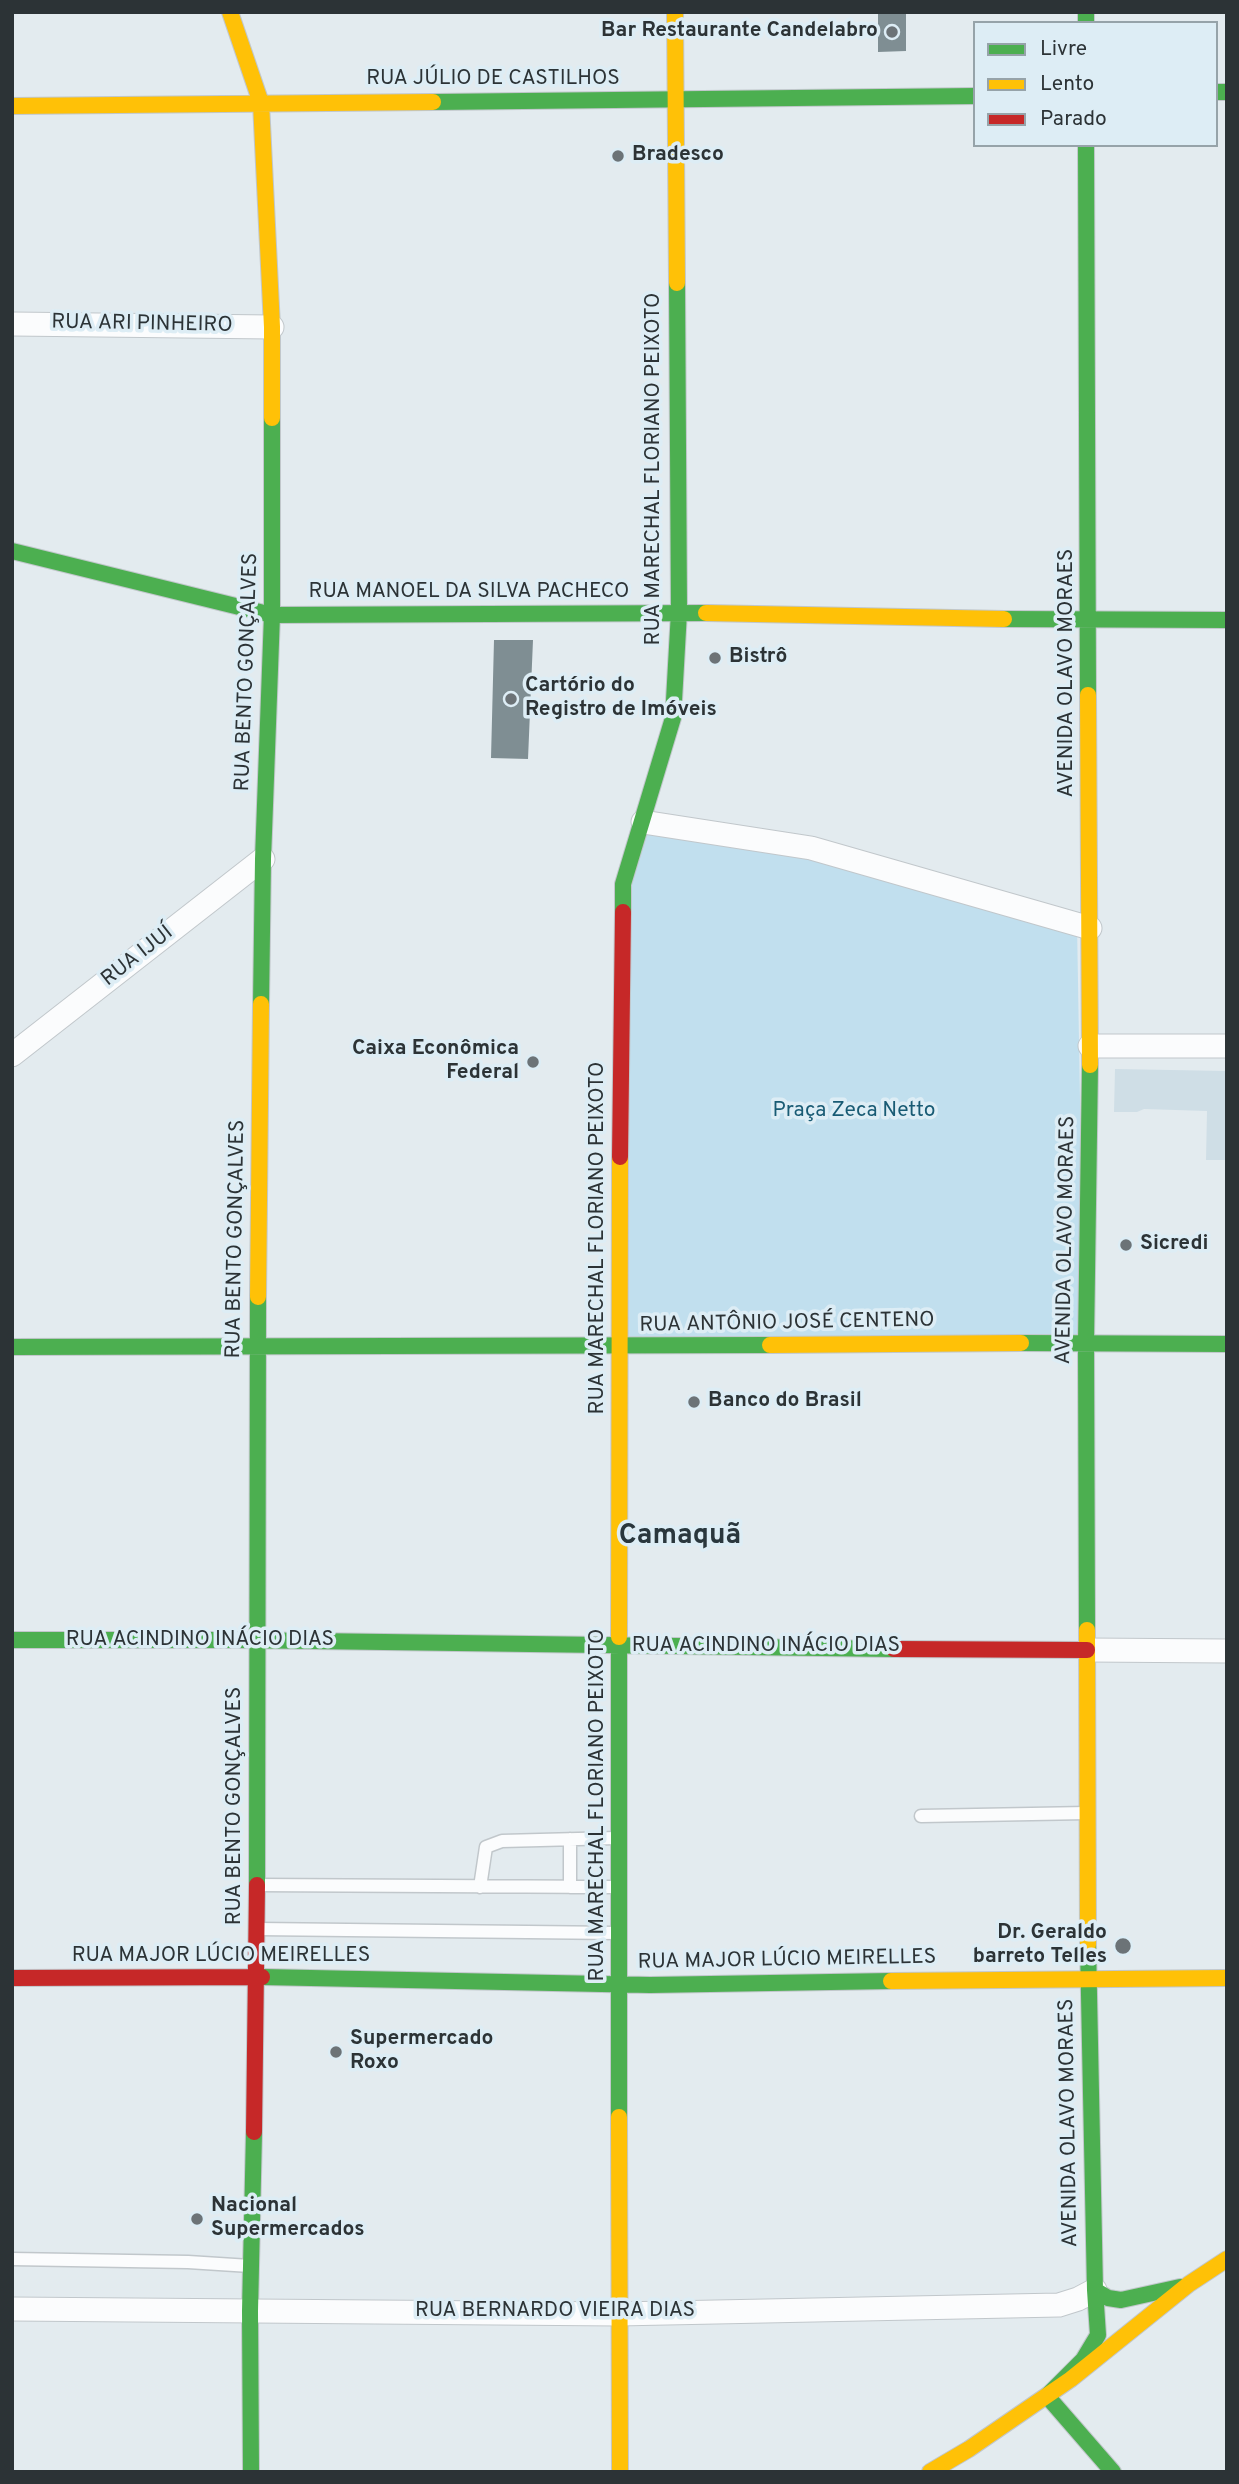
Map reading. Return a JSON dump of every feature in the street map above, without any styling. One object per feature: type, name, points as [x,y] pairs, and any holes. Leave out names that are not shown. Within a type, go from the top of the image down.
[{"type":"street","name":"RUA BENTO GONÇALVES","points":[[230,12],[261,103],[272,327],[272,615],[263,859],[257,1348],[257,1977],[250,2311],[251,2472]]},
{"type":"street","name":"RUA MARECHAL FLORIANO PEIXOTO","points":[[620,2472],[618,1347],[623,884],[673,718],[679,612],[675,12]]},
{"type":"street","name":"RUA JÚLIO DE CASTILHOS","points":[[12,106],[973,96]]},
{"type":"street","name":"AVENIDA OLAVO MORAES","points":[[1086,147],[1090,621],[1090,1046],[1086,1342],[1088,1978],[1094,2290],[1109,2327]]},
{"type":"street","name":"RUA ARI PINHEIRO","points":[[12,324],[272,327]]},
{"type":"street","name":"RUA MANOEL DA SILVA PACHECO","points":[[12,551],[272,615],[679,612],[1090,621],[1227,620]]},
{"type":"street","points":[[643,821],[811,848],[1090,928]]},
{"type":"street","name":"RUA IJUÍ","points":[[12,1055],[263,859]]},
{"type":"street","points":[[1090,1046],[1227,1046]]},
{"type":"street","name":"RUA ANTÔNIO JOSÉ CENTENO","points":[[12,1348],[618,1347],[1086,1342],[1227,1344]]},
{"type":"street","name":"RUA ACINDINO INÁCIO DIAS","points":[[12,1640],[1227,1651]]},
{"type":"street","name":"RUA MAJOR LÚCIO MEIRELLES","points":[[12,1978],[257,1977],[620,1984],[1227,1978]]},
{"type":"street","points":[[929,2472],[969,2449],[1047,2396],[1189,2284],[1227,2259]]},
{"type":"street","points":[[1094,2290],[1108,2298],[1121,2300],[1189,2284]]},
{"type":"street","name":"RUA BERNARDO VIEIRA DIAS","points":[[12,2309],[618,2314],[1059,2305],[1094,2290]]},
{"type":"street","points":[[1053,2368],[1153,2293]]},
{"type":"street","points":[[1047,2396],[1083,2360],[1109,2327]]},
{"type":"street","points":[[1047,2396],[1113,2472]]},
{"type":"street","points":[[929,2472],[951,2445],[974,2426]]},
{"type":"lane","points":[[921,1816],[1087,1813]]},
{"type":"lane","points":[[480,1886],[486,1847],[502,1841],[620,1838]]},
{"type":"lane","points":[[570,1839],[570,1887]]},
{"type":"lane","points":[[257,1885],[620,1887]]},
{"type":"lane","points":[[257,1929],[620,1933]]},
{"type":"lane","points":[[12,2259],[188,2262],[251,2266]]},
{"type":"shaded area","points":[[1115,1069],[1227,1071],[1227,1160],[1206,1160],[1207,1111],[1144,1109],[1137,1112],[1114,1112]]},
{"type":"green space","name":"Praça Zeca Netto","points":[[647,830],[813,857],[1077,923],[1084,1337],[627,1340],[631,883]]},
{"type":"building","name":"Bar Restaurante Candelabro","points":[[878,12],[906,12],[906,51],[878,52]]},
{"type":"building","name":"Cartório do Registro de Imóveis","points":[[494,640],[533,640],[528,759],[491,758]]},
{"type":"traffic: fast","points":[[1086,12],[1086,21]]},
{"type":"traffic: fast","points":[[1218,92],[1227,92]]},
{"type":"traffic: fast","points":[[433,102],[973,96]]},
{"type":"traffic: fast","points":[[1086,147],[1088,695]]},
{"type":"traffic: fast","points":[[623,912],[623,884],[673,718],[679,612],[677,283]]},
{"type":"traffic: fast","points":[[261,1004],[272,615],[272,418]]},
{"type":"traffic: fast","points":[[12,551],[272,615],[706,613]]},
{"type":"traffic: fast","points":[[1004,619],[1227,620]]},
{"type":"traffic: fast","points":[[1087,1630],[1086,1342],[1090,1065]]},
{"type":"traffic: fast","points":[[257,1885],[258,1297]]},
{"type":"traffic: fast","points":[[1021,1343],[1227,1344]]},
{"type":"traffic: fast","points":[[12,1347],[770,1345]]},
{"type":"traffic: fast","points":[[619,1637],[619,2117]]},
{"type":"traffic: fast","points":[[12,1640],[238,1640],[894,1649]]},
{"type":"traffic: fast","points":[[1047,2396],[1083,2360],[1098,2335],[1088,1945]]},
{"type":"traffic: fast","points":[[262,1977],[650,1985],[891,1981]]},
{"type":"traffic: fast","points":[[251,2472],[250,2311],[254,2132]]},
{"type":"traffic: fast","points":[[1095,2290],[1108,2298],[1121,2300],[1180,2287]]},
{"type":"traffic: fast","points":[[1047,2396],[1113,2472]]},
{"type":"traffic: slow","points":[[230,12],[261,103],[272,327],[272,418]]},
{"type":"traffic: slow","points":[[675,12],[677,283]]},
{"type":"traffic: slow","points":[[12,106],[433,102]]},
{"type":"traffic: slow","points":[[706,613],[1004,619]]},
{"type":"traffic: slow","points":[[1088,695],[1090,1065]]},
{"type":"traffic: slow","points":[[258,1297],[261,1004]]},
{"type":"traffic: slow","points":[[619,1637],[620,1157]]},
{"type":"traffic: slow","points":[[770,1345],[1021,1343]]},
{"type":"traffic: slow","points":[[1087,1630],[1088,1945]]},
{"type":"traffic: slow","points":[[891,1981],[1227,1978]]},
{"type":"traffic: slow","points":[[619,2117],[620,2472]]},
{"type":"traffic: slow","points":[[930,2472],[969,2449],[1071,2379],[1189,2284],[1227,2259]]},
{"type":"traffic: jam","points":[[620,1157],[623,912]]},
{"type":"traffic: jam","points":[[894,1649],[1087,1650]]},
{"type":"traffic: jam","points":[[254,2132],[257,1885]]},
{"type":"traffic: jam","points":[[12,1978],[262,1977]]},
{"type":"place","name":"Bar Restaurante Candelabro","points":[[892,32]]},
{"type":"place","name":"Bradesco","points":[[618,156]]},
{"type":"place","name":"Bistrô","points":[[715,658]]},
{"type":"place","name":"Cartório do Registro de Imóveis","points":[[511,699]]},
{"type":"place","name":"Caixa Econômica Federal","points":[[533,1062]]},
{"type":"place","name":"Sicredi","points":[[1126,1245]]},
{"type":"place","name":"Banco do Brasil","points":[[694,1402]]},
{"type":"place","name":"Dr. Geraldo barreto Telles","points":[[1123,1946]]},
{"type":"place","name":"Supermercado Roxo","points":[[336,2052]]},
{"type":"place","name":"Nacional Supermercados","points":[[197,2219]]},
{"type":"district","name":"Camaquã","points":[[680,1537]]}]
